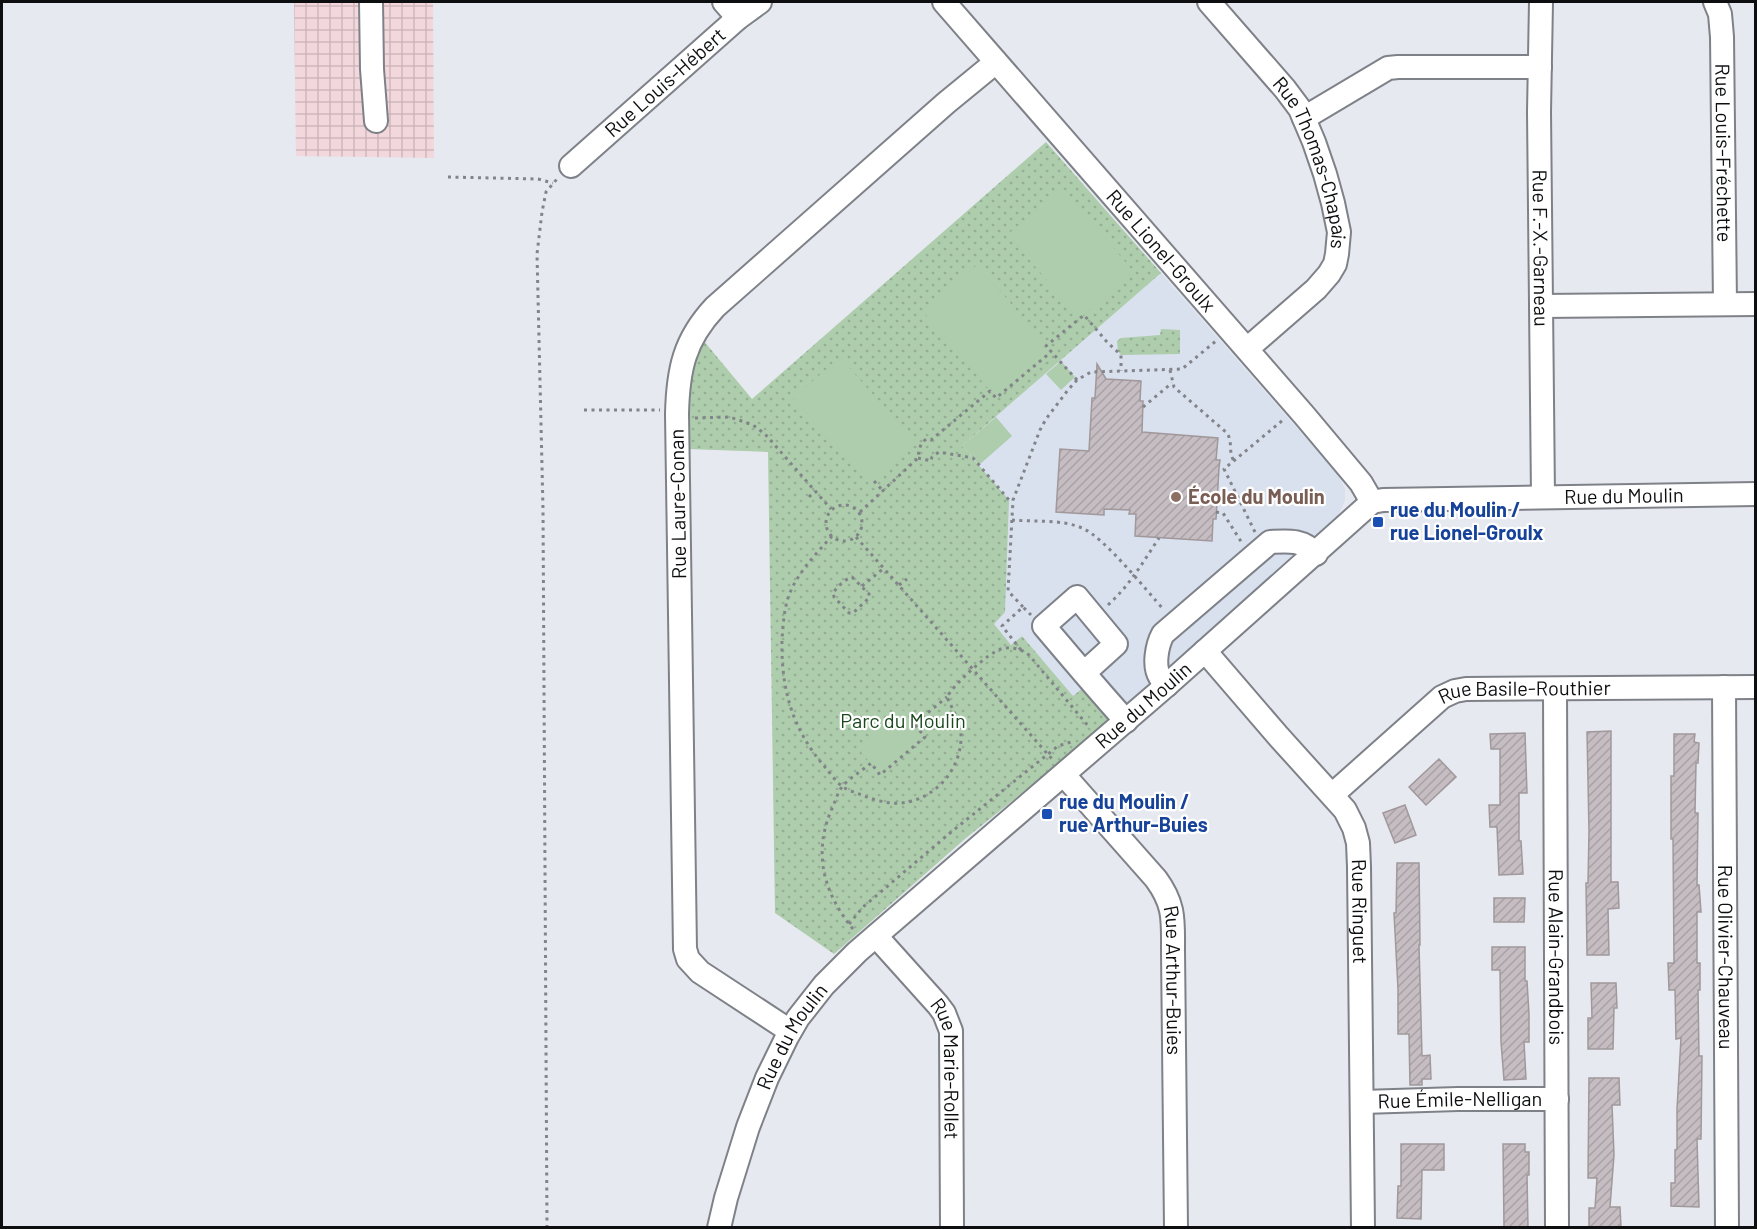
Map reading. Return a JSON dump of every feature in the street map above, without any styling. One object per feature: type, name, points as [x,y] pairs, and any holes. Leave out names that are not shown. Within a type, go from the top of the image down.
[{"type":"street","points":[[371,2],[376,122]]},
{"type":"street","name":"Rue Louis-Hébert","points":[[571,166],[731,10],[760,2]]},
{"type":"street","name":"Rue Lionel-Groulx","points":[[944,2],[1247,349],[1361,483],[1372,502]]},
{"type":"street","name":"Rue Thomas-Chapais","points":[[1209,2],[1281,84],[1304,118],[1332,196],[1338,232],[1337,254],[1332,269],[1321,284],[1247,349]]},
{"type":"street","name":"Rue F.-X.-Garneau","points":[[1541,2],[1543,496]]},
{"type":"street","name":"Rue Louis-Fréchette","points":[[1715,2],[1720,14],[1722,37],[1725,304]]},
{"type":"street","name":"Rue Laure-Conan","points":[[790,1031],[700,972],[688,959],[685,949],[676,414],[680,371],[692,337],[700,323],[715,307],[937,111],[996,62]]},
{"type":"street","points":[[1304,118],[1388,69],[1398,67],[1540,67]]},
{"type":"street","points":[[1541,306],[1755,304]]},
{"type":"street","name":"Rue du Moulin","points":[[719,1227],[748,1127],[772,1068],[790,1031],[824,985],[842,966],[1061,770],[1126,721],[1372,502],[1543,496],[1755,494]]},
{"type":"street","points":[[1167,685],[1159,676],[1157,651],[1162,633],[1270,542],[1301,543],[1308,545],[1316,554]]},
{"type":"street","name":"Rue Ringuet","points":[[1205,651],[1345,810],[1350,819],[1359,852],[1363,1227]]},
{"type":"street","points":[[1084,673],[1126,721]]},
{"type":"street","name":"Rue Olivier-Chauveau","points":[[1724,687],[1727,1227]]},
{"type":"street","name":"Rue Basile-Routhier","points":[[1332,795],[1446,694],[1466,689],[1755,687]]},
{"type":"street","name":"Rue Alain-Grandbois","points":[[1555,689],[1557,1227]]},
{"type":"street","name":"Rue Arthur-Buies","points":[[1061,770],[1156,879],[1167,895],[1171,906],[1176,1227]]},
{"type":"street","name":"Rue Marie-Rollet","points":[[876,936],[938,1005],[951,1031],[952,1227]]},
{"type":"street","name":"Rue Émile-Nelligan","points":[[1362,1102],[1458,1099],[1557,1100]]},
{"type":"path","points":[[547,1227],[543,509],[537,254],[546,192],[571,166]]},
{"type":"path","points":[[448,177],[538,179],[553,183]]},
{"type":"path","points":[[1077,380],[1046,346],[1084,315],[1121,355],[1120,371]]},
{"type":"path","points":[[1029,614],[1008,591],[1012,520],[1014,500],[1046,419],[1077,380],[1091,372],[1170,370],[1186,367],[1220,338]]},
{"type":"path","points":[[860,512],[918,458],[922,442],[926,439],[931,440],[990,391],[996,398],[1051,352]]},
{"type":"path","points":[[1170,370],[1174,387],[1230,437],[1231,457],[1234,461]]},
{"type":"path","points":[[1143,406],[1173,382]]},
{"type":"path","points":[[584,410],[667,411]]},
{"type":"path","points":[[1219,468],[1224,469],[1289,416]]},
{"type":"path","points":[[688,418],[730,417],[753,424],[765,434],[831,509]]},
{"type":"path","points":[[918,458],[931,461],[932,457],[939,452],[973,458],[1010,500],[1014,500]]},
{"type":"path","points":[[1224,469],[1257,536]]},
{"type":"path","points":[[874,481],[883,491]]},
{"type":"path","points":[[809,497],[815,491]]},
{"type":"path","points":[[838,505],[851,505],[860,512],[863,526],[856,537],[840,541],[827,529],[826,518],[831,509],[838,505]]},
{"type":"path","points":[[1216,512],[1223,513],[1245,547]]},
{"type":"path","points":[[1012,520],[1058,523],[1083,528],[1097,538],[1167,614]]},
{"type":"path","points":[[832,536],[802,570],[790,592],[784,614],[782,653],[788,700],[810,750],[842,787],[872,799],[890,803],[907,802],[920,798],[943,783],[951,773],[957,757],[961,740],[957,717],[947,697]]},
{"type":"path","points":[[856,537],[1061,770]]},
{"type":"path","points":[[1111,602],[1134,578],[1159,537]]},
{"type":"path","points":[[862,587],[884,568]]},
{"type":"path","points":[[852,577],[862,587],[869,598],[853,613],[849,613],[834,597],[833,593],[836,588],[849,578],[852,577]]},
{"type":"path","points":[[899,585],[907,579]]},
{"type":"path","points":[[1023,607],[1002,626],[1021,650],[1036,662],[1095,733]]},
{"type":"path","points":[[1021,650],[1007,648],[992,654],[950,691],[947,697],[914,723],[926,737],[880,775],[871,763],[842,787],[824,828],[821,850],[827,887],[849,924],[863,907],[950,833],[1058,746],[1073,741]]},
{"type":"shaded area","points":[[294,2],[433,2],[434,158],[296,156]]},
{"type":"shaded area","name":"École du Moulin","points":[[1161,273],[1339,476],[1345,489],[1345,500],[1338,516],[1111,717],[1073,697],[1022,636],[1011,645],[993,624],[962,446]]},
{"type":"green space","name":"Parc du Moulin","points":[[1046,142],[1161,273],[962,446],[1009,500],[1005,612],[994,624],[1011,645],[1022,636],[1073,696],[1084,687],[1111,717],[966,838],[834,954],[775,913],[768,452],[688,449],[687,400],[692,366],[703,340],[752,399]]},
{"type":"green space","points":[[1063,188],[1134,272],[1079,319],[1008,234]]},
{"type":"green space","points":[[978,264],[1051,352],[996,398],[922,310]]},
{"type":"green space","points":[[1161,329],[1180,330],[1180,354],[1121,355],[1118,351],[1117,341],[1121,338],[1160,335]]},
{"type":"green space","points":[[840,357],[916,444],[870,485],[793,398]]},
{"type":"green space","points":[[1061,361],[1075,377],[1061,390],[1046,374]]},
{"type":"green space","points":[[996,417],[1012,436],[979,465],[962,446]]},
{"type":"green space","points":[[903,710],[925,737],[880,775],[857,747]]},
{"type":"building","points":[[1097,364],[1106,379],[1141,381],[1142,432],[1218,438],[1216,460],[1220,460],[1216,519],[1213,519],[1212,541],[1135,536],[1136,514],[1129,514],[1130,510],[1104,509],[1104,515],[1056,512],[1060,449],[1089,451],[1092,398],[1095,398]]},
{"type":"building","points":[[1611,731],[1611,882],[1618,882],[1619,908],[1608,909],[1609,955],[1587,955],[1586,883],[1588,883],[1589,831],[1587,732]]},
{"type":"building","points":[[1525,733],[1527,793],[1519,793],[1519,841],[1521,841],[1523,874],[1499,875],[1497,827],[1490,827],[1489,805],[1500,805],[1500,749],[1491,749],[1490,734]]},
{"type":"building","points":[[1674,734],[1695,734],[1694,742],[1699,743],[1698,763],[1696,763],[1695,813],[1698,813],[1697,885],[1699,885],[1701,912],[1697,912],[1697,963],[1700,963],[1699,1056],[1702,1056],[1701,1139],[1697,1139],[1699,1207],[1671,1206],[1671,1183],[1675,1183],[1681,1038],[1676,1039],[1675,990],[1669,990],[1668,963],[1674,963],[1671,776],[1674,776]]},
{"type":"building","points":[[1439,759],[1456,777],[1426,805],[1409,787]]},
{"type":"building","points":[[1405,805],[1416,835],[1395,843],[1383,813]]},
{"type":"building","points":[[1397,863],[1419,863],[1422,1056],[1430,1055],[1431,1079],[1422,1079],[1422,1085],[1410,1085],[1409,1034],[1398,1034],[1394,913],[1396,913]]},
{"type":"building","points":[[1494,898],[1525,898],[1524,922],[1494,922]]},
{"type":"building","points":[[1492,947],[1525,947],[1525,981],[1527,981],[1529,1014],[1529,1042],[1524,1042],[1526,1079],[1504,1080],[1500,970],[1492,970]]},
{"type":"building","points":[[1591,983],[1616,983],[1617,1008],[1614,1008],[1613,1049],[1588,1049],[1588,1018],[1592,1018]]},
{"type":"building","points":[[1589,1078],[1619,1078],[1620,1105],[1612,1105],[1614,1155],[1610,1207],[1620,1207],[1621,1227],[1589,1227],[1589,1208],[1595,1208],[1597,1178],[1588,1178]]},
{"type":"building","points":[[1401,1144],[1444,1144],[1444,1170],[1422,1170],[1421,1219],[1397,1218],[1398,1186],[1401,1186]]},
{"type":"building","points":[[1503,1144],[1525,1144],[1525,1152],[1529,1152],[1528,1227],[1504,1227]]},
{"type":"place","name":"École du Moulin","points":[[1176,497]]},
{"type":"place","name":"rue du Moulin / rue Lionel-Groulx","points":[[1378,522]]},
{"type":"place","name":"rue du Moulin / rue Arthur-Buies","points":[[1047,814]]}]
